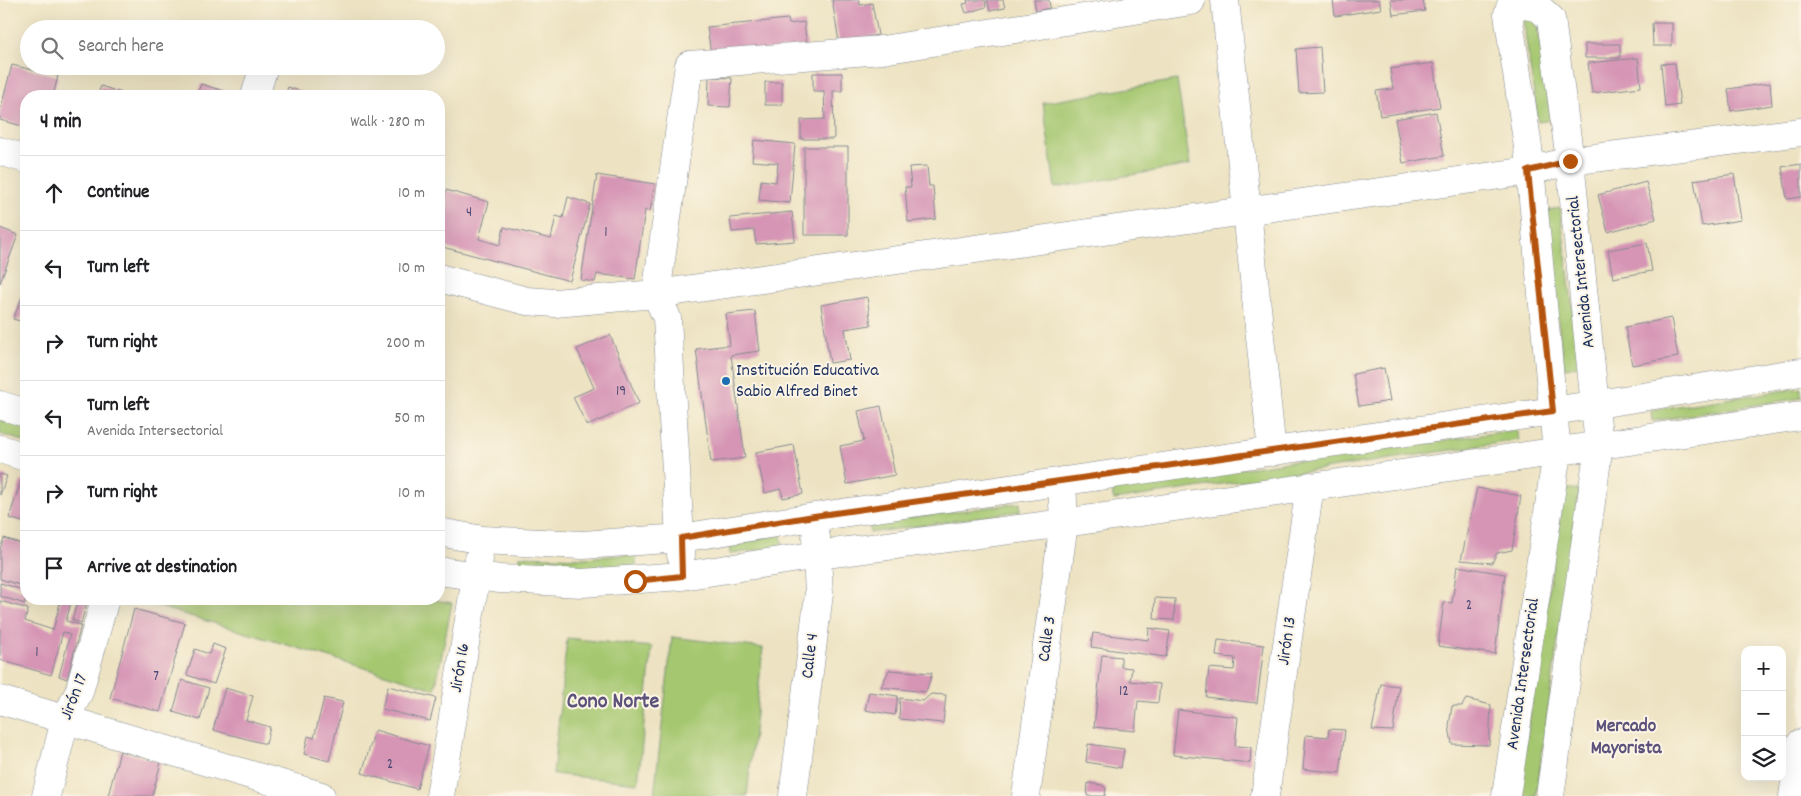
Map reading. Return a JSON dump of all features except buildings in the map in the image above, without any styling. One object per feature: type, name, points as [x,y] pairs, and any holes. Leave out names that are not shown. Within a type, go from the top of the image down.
[{"type":"street","points":[[1225,0],[1272,452]]},
{"type":"street","points":[[682,576],[668,318],[656,294],[689,65],[882,50],[1190,1]]},
{"type":"street","name":"Avenida Intersectorial","points":[[1506,796],[1557,452],[1528,171],[1528,146],[1508,14],[1512,2],[1539,8],[1551,19],[1570,161],[1599,445],[1550,796]]},
{"type":"street","points":[[258,90],[262,75]]},
{"type":"street","points":[[445,280],[527,301],[555,303],[656,294],[1528,171],[1570,161],[1801,132]]},
{"type":"street","points":[[0,151],[20,157]]},
{"type":"street","points":[[445,533],[482,540],[583,545],[681,538],[814,516],[1272,452],[1801,372]]},
{"type":"street","points":[[0,404],[20,411]]},
{"type":"street","points":[[445,572],[476,577],[582,583],[682,576],[818,555],[1064,523],[1801,416]]},
{"type":"street","points":[[0,449],[20,455]]},
{"type":"street","name":"Calle 3","points":[[1026,796],[1064,523],[1062,481]]},
{"type":"street","name":"Jirón 13","points":[[1265,796],[1310,486]]},
{"type":"street","name":"Calle 4","points":[[793,796],[819,594],[814,516]]},
{"type":"street","name":"Jirón 16","points":[[440,796],[482,540]]},
{"type":"street","name":"Jirón 17","points":[[46,796],[65,720],[79,692],[103,605]]},
{"type":"street","points":[[0,700],[320,796]]},
{"type":"street","points":[[1793,796],[1801,744]]},
{"type":"green space","points":[[1522,12],[1536,16],[1552,120],[1538,122]]},
{"type":"green space","points":[[1177,80],[1190,165],[1055,188],[1043,103]]},
{"type":"green space","points":[[1560,208],[1580,366],[1564,368],[1544,211]]},
{"type":"green space","points":[[1801,388],[1801,398],[1652,421],[1651,410]]},
{"type":"green space","points":[[0,420],[20,426],[20,440],[0,434]]},
{"type":"green space","points":[[1516,430],[1519,440],[1114,500],[1111,487]]},
{"type":"green space","points":[[1564,488],[1579,490],[1536,796],[1518,796]]},
{"type":"green space","points":[[1020,503],[1020,511],[870,533],[869,523]]},
{"type":"green space","points":[[781,535],[783,547],[730,554],[729,542]]},
{"type":"green space","points":[[636,554],[636,567],[583,568],[519,565],[520,556],[583,558]]},
{"type":"green space","points":[[445,602],[452,603],[435,689],[153,605],[445,605]]},
{"type":"green space","points":[[672,637],[763,648],[747,796],[654,796]]},
{"type":"green space","points":[[567,638],[652,647],[638,783],[553,774]]},
{"type":"place","name":"Institución Educativa Sabio Alfred Binet","points":[[726,381]]},
{"type":"district","name":"Cono Norte","points":[[613,702]]},
{"type":"district","name":"Mercado Mayorista","points":[[1626,738]]},
{"type":"route","points":[[635,581],[682,576],[681,538],[814,516],[1553,411],[1528,171],[1570,161]]}]
